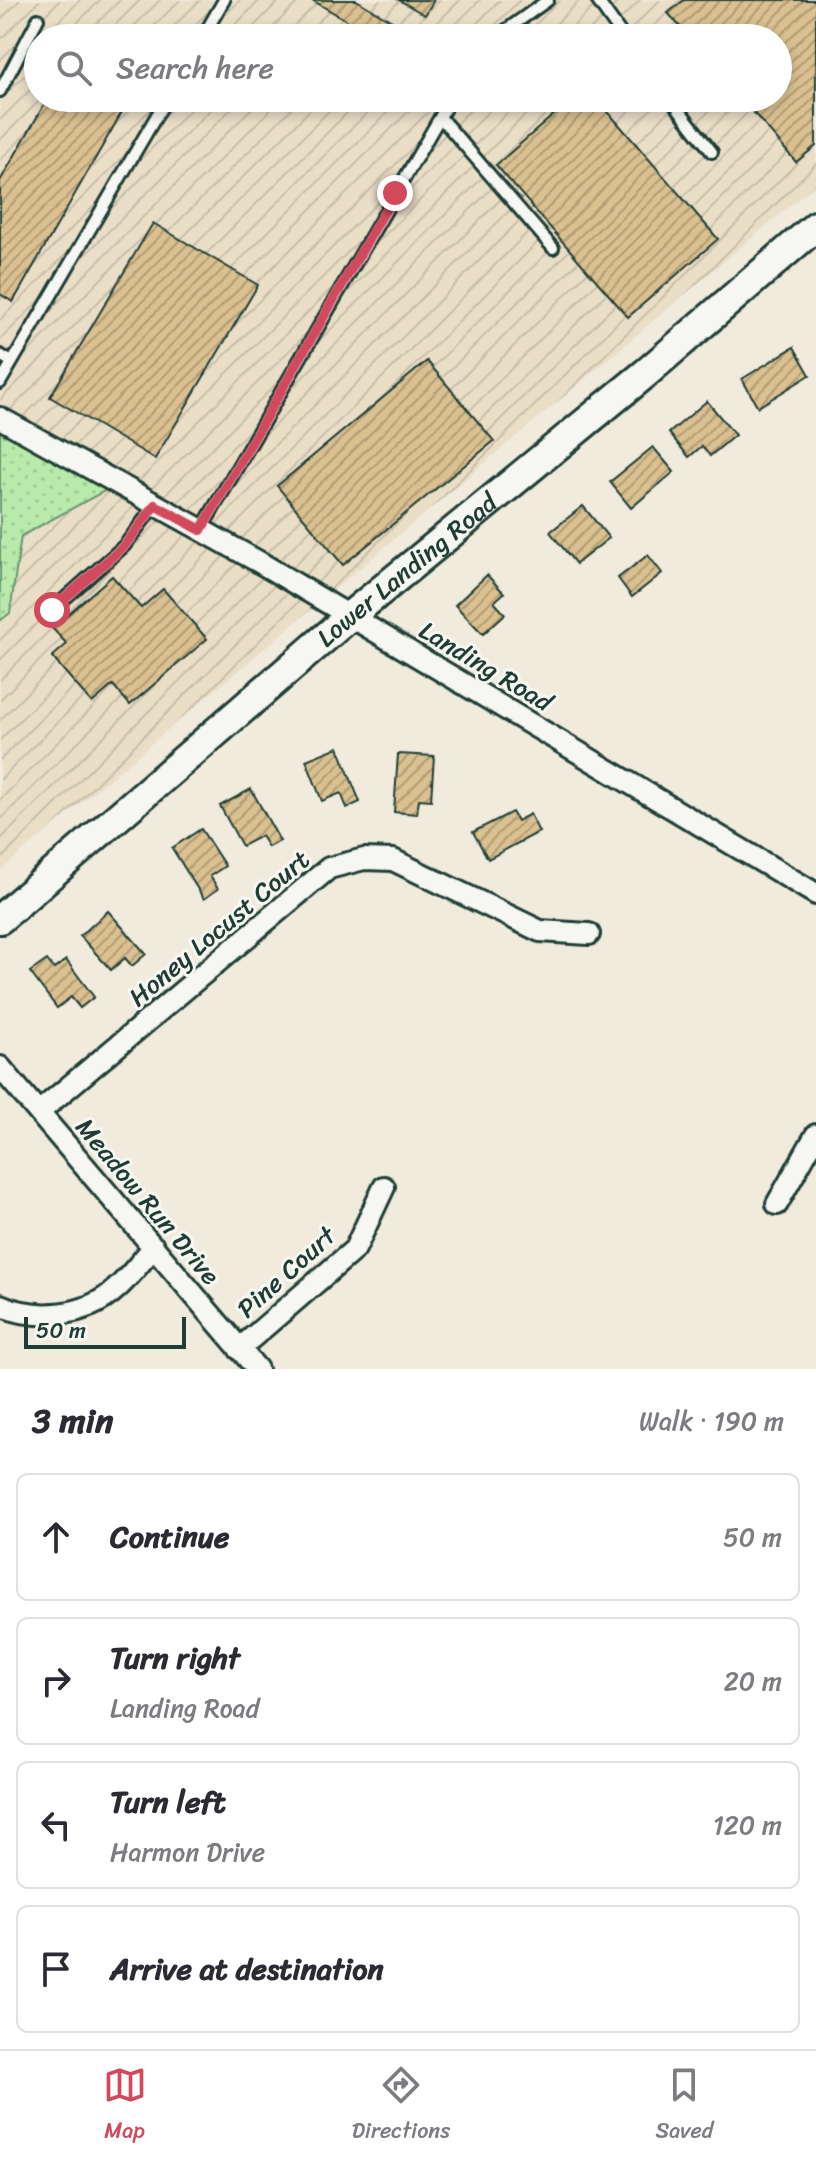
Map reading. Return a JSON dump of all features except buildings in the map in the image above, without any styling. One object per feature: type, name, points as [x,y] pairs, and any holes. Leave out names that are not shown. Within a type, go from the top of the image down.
[{"type":"main road","name":"Lower Landing Road","points":[[0,919],[350,616],[646,373],[816,226]]},
{"type":"street","name":"Landing Road","points":[[0,418],[350,616],[816,894]]},
{"type":"street","name":"Honey Locust Court","points":[[39,1112],[329,868],[364,859],[393,860],[540,931],[589,934]]},
{"type":"street","name":"Meadow Run Drive","points":[[0,1067],[257,1369]]},
{"type":"street","points":[[777,1204],[816,1135]]},
{"type":"street","name":"Pine Court","points":[[239,1349],[355,1249],[384,1187]]},
{"type":"street","points":[[0,1305],[20,1314],[49,1315],[92,1306],[115,1290],[154,1247]]},
{"type":"lane","points":[[210,24],[224,0]]},
{"type":"lane","points":[[515,24],[548,0]]},
{"type":"lane","points":[[597,0],[614,24]]},
{"type":"lane","points":[[35,24],[38,19]]},
{"type":"lane","points":[[0,91],[24,46]]},
{"type":"lane","points":[[0,383],[159,112]]},
{"type":"lane","points":[[201,530],[443,112]]},
{"type":"lane","points":[[681,112],[712,152]]},
{"type":"lane","points":[[440,117],[553,248]]},
{"type":"lane","points":[[0,355],[12,362]]},
{"type":"lane","points":[[52,610],[125,545],[155,505]]},
{"type":"shaded area","points":[[0,0],[816,0],[816,184],[0,871],[0,621],[10,613],[21,536],[0,424]]},
{"type":"green space","points":[[0,424],[110,488],[21,536],[10,613],[0,621]]},
{"type":"route","points":[[52,610],[125,545],[155,505],[201,530],[395,193]]}]
